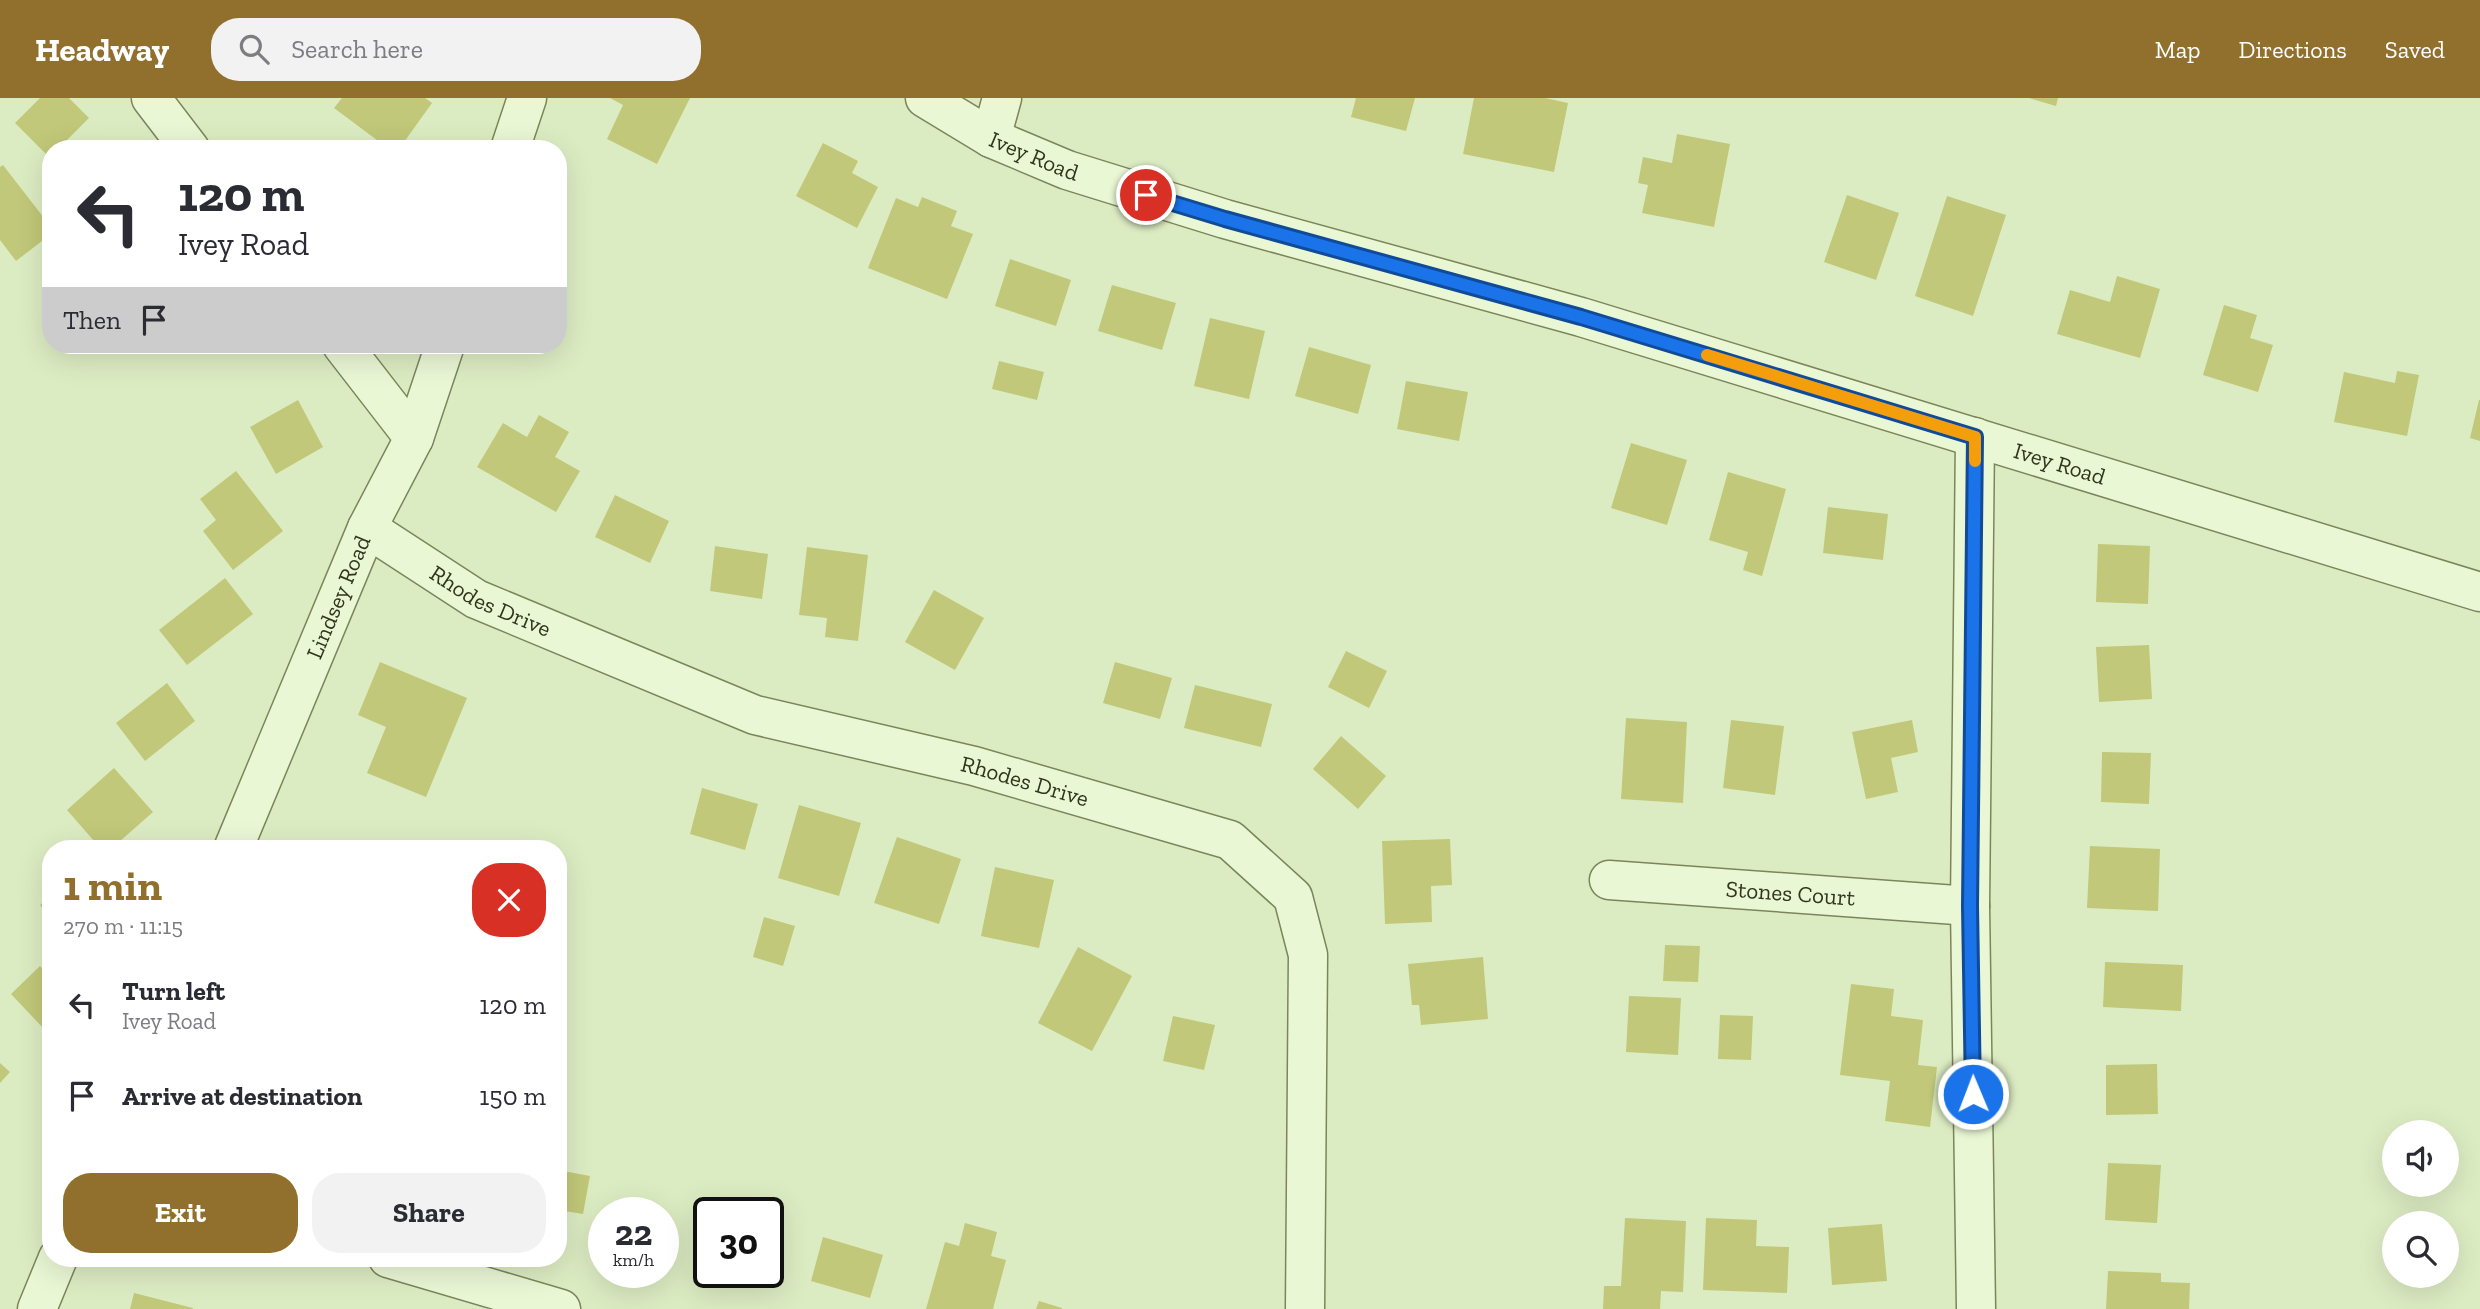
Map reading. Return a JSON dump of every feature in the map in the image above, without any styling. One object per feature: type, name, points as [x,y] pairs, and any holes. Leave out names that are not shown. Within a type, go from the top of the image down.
[{"type":"street","points":[[151,98],[183,140]]},
{"type":"street","points":[[513,140],[527,98]]},
{"type":"street","name":"Ivey Road","points":[[925,98],[990,138],[1067,170],[1225,219],[1581,317],[2480,592]]},
{"type":"street","points":[[990,138],[1002,98]]},
{"type":"street","points":[[349,354],[414,438]]},
{"type":"street","name":"Lindsey Road","points":[[237,840],[367,528],[414,438],[442,354]]},
{"type":"street","points":[[1975,437],[1970,906],[1976,1309]]},
{"type":"street","name":"Rhodes Drive","points":[[367,528],[477,599],[755,715],[974,766],[1230,840],[1293,897],[1308,955],[1305,1309]]},
{"type":"street","name":"Stones Court","points":[[1609,880],[1970,906]]},
{"type":"street","points":[[37,1309],[54,1267]]},
{"type":"street","points":[[419,1267],[561,1309]]},
{"type":"building","points":[[40,98],[69,98],[89,118],[67,140],[42,140],[42,150],[15,123]]},
{"type":"building","points":[[342,98],[425,98],[432,103],[405,140],[377,140],[334,108]]},
{"type":"building","points":[[610,98],[690,98],[657,164],[607,139],[623,105]]},
{"type":"building","points":[[1356,98],[1415,98],[1406,131],[1351,117]]},
{"type":"building","points":[[1474,98],[1545,98],[1568,103],[1554,172],[1463,154]]},
{"type":"building","points":[[2029,98],[2058,98],[2056,106]]},
{"type":"building","points":[[1677,134],[1730,144],[1714,227],[1642,213],[1648,185],[1638,183],[1643,157],[1672,163]]},
{"type":"building","points":[[823,143],[858,161],[852,173],[878,187],[857,228],[796,196]]},
{"type":"building","points":[[3,165],[42,215],[42,241],[16,261],[0,240],[0,167]]},
{"type":"building","points":[[1847,195],[1899,213],[1876,280],[1824,262]]},
{"type":"building","points":[[1947,196],[2006,215],[1973,316],[1915,296]]},
{"type":"building","points":[[922,197],[957,211],[951,226],[973,234],[947,299],[868,268],[896,198],[918,207]]},
{"type":"building","points":[[1010,259],[1071,280],[1056,326],[995,306]]},
{"type":"building","points":[[2117,276],[2160,289],[2140,358],[2057,334],[2070,290],[2110,302]]},
{"type":"building","points":[[1112,285],[1176,303],[1162,350],[1098,331]]},
{"type":"building","points":[[2224,305],[2257,315],[2250,338],[2273,345],[2258,392],[2203,375]]},
{"type":"building","points":[[1210,318],[1265,331],[1249,399],[1194,386]]},
{"type":"building","points":[[1309,347],[1371,365],[1358,414],[1295,396]]},
{"type":"building","points":[[999,361],[1044,372],[1037,400],[992,389]]},
{"type":"building","points":[[2397,371],[2419,375],[2407,436],[2334,422],[2344,372],[2395,383]]},
{"type":"building","points":[[1406,381],[1468,392],[1459,441],[1397,429]]},
{"type":"building","points":[[298,400],[323,447],[276,474],[250,427]]},
{"type":"building","points":[[2480,400],[2480,441],[2470,438]]},
{"type":"building","points":[[539,415],[569,432],[555,457],[580,471],[556,512],[477,467],[503,423],[527,437]]},
{"type":"building","points":[[1631,443],[1687,460],[1667,525],[1611,508]]},
{"type":"building","points":[[236,471],[283,531],[233,570],[203,531],[216,520],[200,499]]},
{"type":"building","points":[[1728,472],[1786,489],[1762,576],[1743,570],[1748,552],[1709,540]]},
{"type":"building","points":[[615,495],[669,521],[650,563],[595,537]]},
{"type":"building","points":[[1828,507],[1888,514],[1883,560],[1823,553]]},
{"type":"building","points":[[2098,544],[2150,546],[2148,604],[2096,602]]},
{"type":"building","points":[[715,546],[768,554],[762,599],[710,591]]},
{"type":"building","points":[[807,547],[868,555],[858,641],[825,637],[827,618],[799,615]]},
{"type":"building","points":[[225,578],[253,614],[187,665],[159,630]]},
{"type":"building","points":[[934,590],[984,618],[955,670],[905,642]]},
{"type":"building","points":[[2149,645],[2152,699],[2099,702],[2096,647]]},
{"type":"building","points":[[1346,651],[1387,671],[1369,708],[1328,687]]},
{"type":"building","points":[[380,662],[467,698],[426,797],[367,773],[386,727],[358,715]]},
{"type":"building","points":[[1115,662],[1172,678],[1160,719],[1103,703]]},
{"type":"building","points":[[167,683],[195,721],[145,761],[116,723]]},
{"type":"building","points":[[1195,685],[1272,704],[1261,747],[1184,728]]},
{"type":"building","points":[[1626,718],[1687,722],[1683,803],[1621,799]]},
{"type":"building","points":[[1731,720],[1784,726],[1775,795],[1723,788]]},
{"type":"building","points":[[1912,720],[1918,752],[1891,758],[1898,792],[1866,799],[1852,732]]},
{"type":"building","points":[[1341,736],[1386,776],[1358,809],[1313,769]]},
{"type":"building","points":[[2102,752],[2151,753],[2149,804],[2101,802]]},
{"type":"building","points":[[114,768],[153,812],[121,840],[93,840],[67,810]]},
{"type":"building","points":[[702,788],[758,804],[745,850],[690,834]]},
{"type":"building","points":[[799,805],[861,823],[839,896],[778,878]]},
{"type":"building","points":[[897,837],[961,859],[939,924],[874,903]]},
{"type":"building","points":[[1450,839],[1452,885],[1431,886],[1432,922],[1385,924],[1382,841]]},
{"type":"building","points":[[2090,846],[2160,849],[2158,911],[2087,908]]},
{"type":"building","points":[[995,867],[1054,880],[1039,948],[981,936]]},
{"type":"building","points":[[764,917],[795,926],[783,966],[753,957]]},
{"type":"building","points":[[1665,945],[1700,946],[1698,982],[1663,981]]},
{"type":"building","points":[[1078,947],[1132,976],[1092,1051],[1038,1023]]},
{"type":"building","points":[[1483,957],[1488,1019],[1421,1025],[1419,1005],[1412,1005],[1408,964]]},
{"type":"building","points":[[2105,962],[2183,965],[2181,1011],[2103,1007]]},
{"type":"building","points":[[40,966],[42,968],[42,1027],[11,994]]},
{"type":"building","points":[[1851,984],[1894,989],[1891,1016],[1923,1020],[1918,1065],[1937,1067],[1930,1127],[1885,1121],[1890,1081],[1840,1075]]},
{"type":"building","points":[[1629,996],[1681,998],[1678,1055],[1626,1052]]},
{"type":"building","points":[[1720,1015],[1753,1016],[1751,1060],[1718,1059]]},
{"type":"building","points":[[1173,1016],[1215,1025],[1204,1070],[1163,1061]]},
{"type":"building","points":[[0,1063],[10,1072],[0,1083]]},
{"type":"building","points":[[2157,1064],[2158,1114],[2106,1115],[2106,1065]]},
{"type":"building","points":[[2108,1163],[2161,1165],[2157,1223],[2105,1220]]},
{"type":"building","points":[[567,1172],[590,1176],[583,1214],[567,1211]]},
{"type":"building","points":[[1625,1218],[1686,1221],[1683,1292],[1661,1291],[1660,1309],[1603,1309],[1604,1286],[1621,1286]]},
{"type":"building","points":[[1706,1218],[1757,1220],[1756,1246],[1789,1247],[1787,1293],[1703,1290]]},
{"type":"building","points":[[965,1223],[997,1232],[991,1256],[1006,1260],[993,1309],[926,1309],[945,1242],[959,1246]]},
{"type":"building","points":[[1882,1224],[1887,1281],[1832,1285],[1828,1228]]},
{"type":"building","points":[[823,1237],[883,1255],[870,1298],[811,1281]]},
{"type":"building","points":[[2108,1271],[2161,1273],[2161,1282],[2190,1283],[2189,1309],[2106,1309]]},
{"type":"building","points":[[134,1293],[193,1308],[193,1309],[130,1309]]},
{"type":"building","points":[[1039,1301],[1062,1308],[1062,1309],[1036,1309]]},
{"type":"slow traffic","points":[[1707,355],[1975,437],[1975,461]]},
{"type":"route","points":[[1146,195],[1581,317],[1975,437],[1970,906],[1973,1094]]}]
